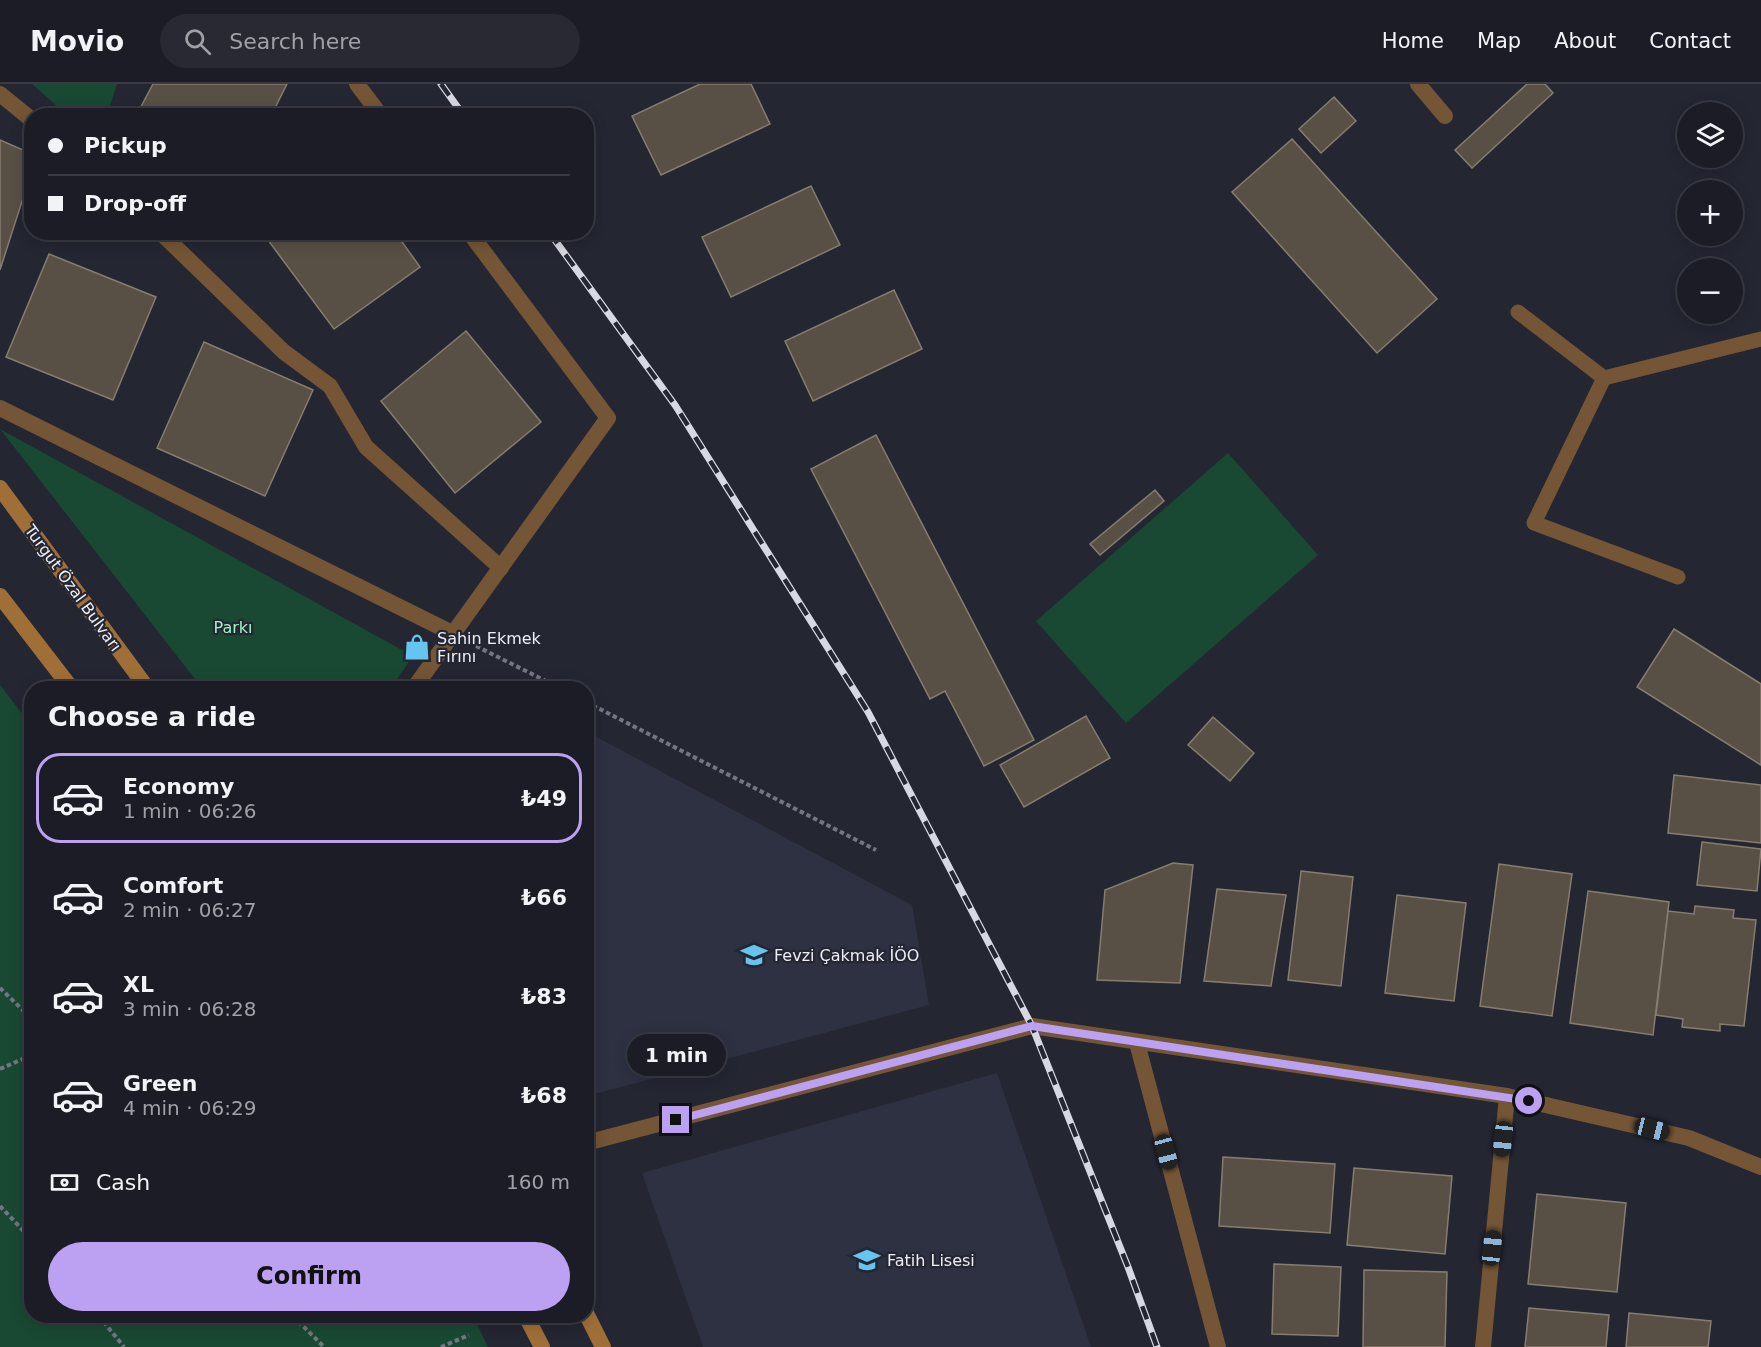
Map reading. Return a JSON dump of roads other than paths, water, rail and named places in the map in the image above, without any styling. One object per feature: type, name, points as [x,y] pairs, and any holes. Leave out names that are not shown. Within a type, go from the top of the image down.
[{"type":"main road","name":"Turgut Özal Bulvarı","points":[[0,488],[142,681]]},
{"type":"main road","points":[[0,596],[66,681]]},
{"type":"main road","points":[[530,1323],[542,1347]]},
{"type":"main road","points":[[591,1323],[603,1347]]},
{"type":"street","points":[[357,84],[375,108]]},
{"type":"street","points":[[1418,84],[1445,116]]},
{"type":"street","points":[[0,94],[24,114]]},
{"type":"street","points":[[168,240],[284,352],[330,386],[366,447],[501,568]]},
{"type":"street","points":[[419,681],[608,418],[475,240]]},
{"type":"street","points":[[0,408],[454,634]]},
{"type":"street","points":[[594,1141],[1032,1026],[1507,1096],[1689,1138],[1761,1167]]},
{"type":"street","points":[[1137,1043],[1218,1347]]},
{"type":"street","points":[[1483,1347],[1507,1096]]},
{"type":"lane","points":[[1518,312],[1604,378]]},
{"type":"lane","points":[[1604,378],[1761,339]]},
{"type":"lane","points":[[1604,378],[1534,523],[1678,577]]},
{"type":"railway","points":[[441,84],[458,108]]},
{"type":"railway","points":[[555,240],[675,405],[868,712],[1032,1026],[1128,1267],[1157,1347]]},
{"type":"place","name":"Sahin Ekmek Fırını","points":[[417,647]]},
{"type":"place","name":"Fevzi Çakmak İÖO","points":[[754,955]]},
{"type":"place","name":"Fatih Lisesi","points":[[867,1260]]},
{"type":"park label","name":"Parkı","points":[[233,627]]}]
